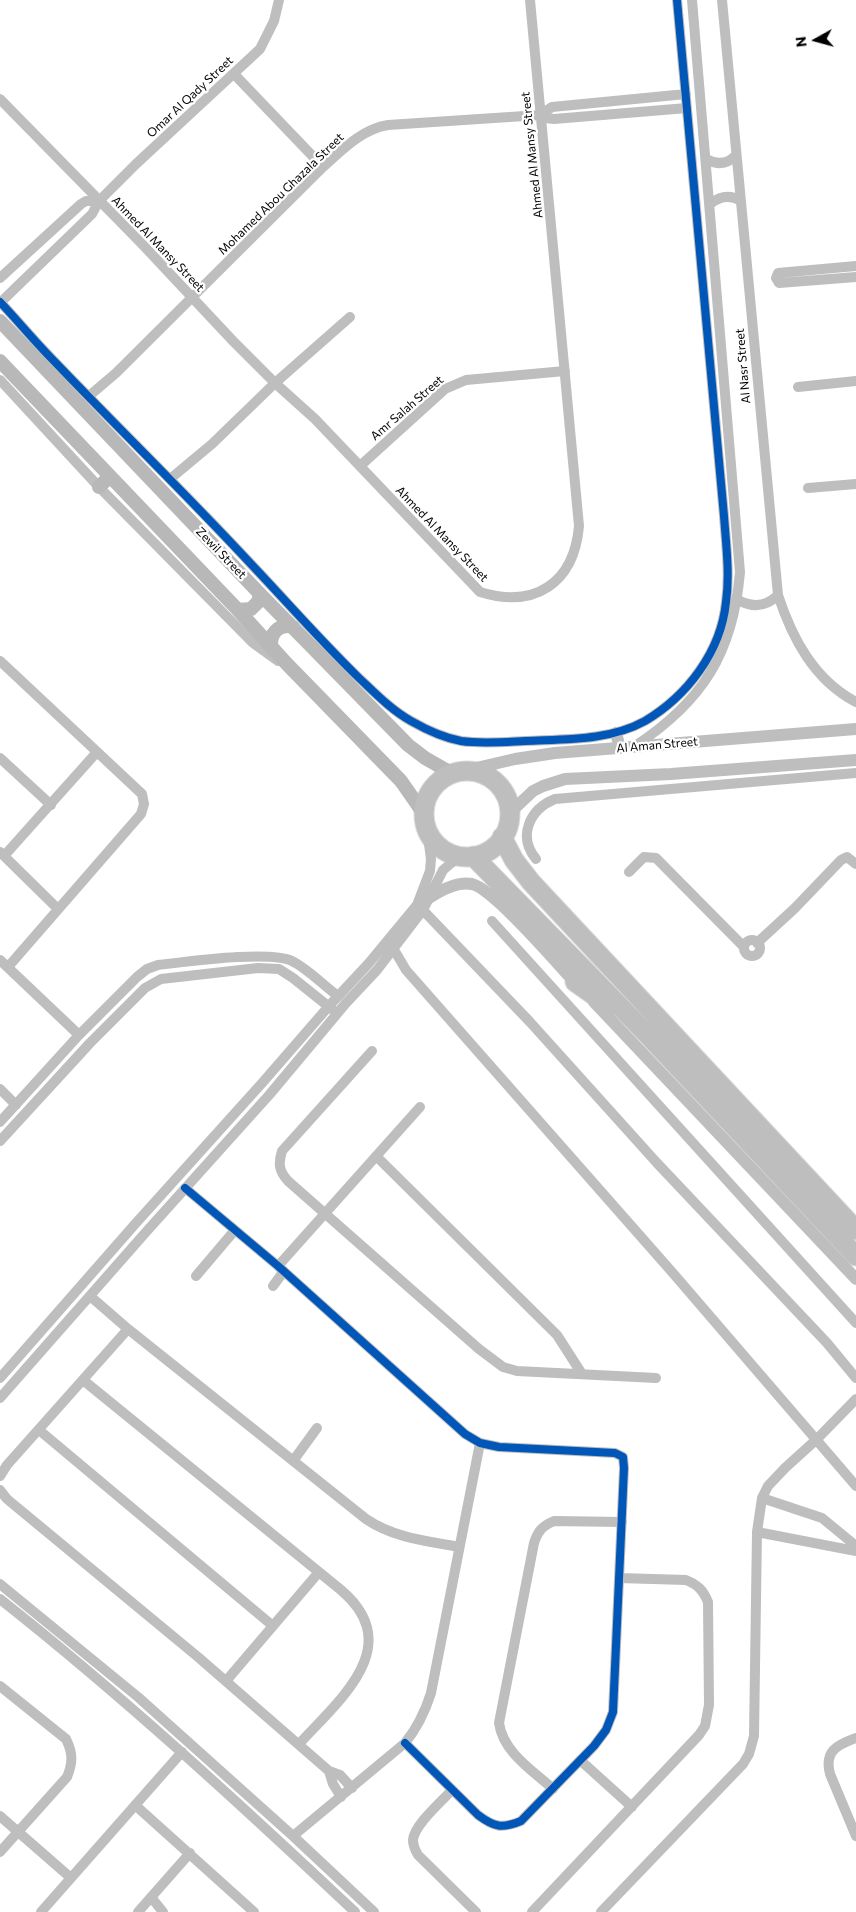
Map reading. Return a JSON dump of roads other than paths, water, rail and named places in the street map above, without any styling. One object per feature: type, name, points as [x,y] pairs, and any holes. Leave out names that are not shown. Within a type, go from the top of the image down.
[{"type":"highway","points":[[456,773],[478,773],[495,782],[506,797],[509,816],[508,824],[502,837],[490,850],[469,856],[448,852],[435,843],[426,822],[427,800],[434,786],[446,777],[456,773]]},
{"type":"highway","points":[[502,837],[514,860],[531,882],[856,1230]]},
{"type":"highway","points":[[469,856],[645,1032],[856,1256]]},
{"type":"highway","points":[[575,982],[645,1032]]},
{"type":"main road","name":"Zewil Street","points":[[0,320],[50,365],[260,594],[408,745],[425,758],[456,773]]},
{"type":"main road","points":[[0,361],[238,610],[272,649],[401,781],[426,822]]},
{"type":"main road","points":[[99,487],[110,476]]},
{"type":"main road","points":[[238,610],[251,609],[258,602],[260,594]]},
{"type":"main road","points":[[272,649],[271,639],[275,630],[284,626],[294,627]]},
{"type":"street","name":"Omar Al Qady Street","points":[[0,302],[92,214],[99,201],[136,164],[260,49],[274,21],[280,0]]},
{"type":"street","name":"Ahmed Al Mansy Street","points":[[0,99],[275,383],[315,419],[480,592],[497,598],[514,598],[538,593],[561,576],[571,561],[578,544],[579,526],[530,0]]},
{"type":"street","points":[[0,302],[50,365],[89,396],[170,479],[322,642],[394,710],[410,721],[460,740],[477,742],[576,738],[616,733],[638,724],[678,697],[701,668],[710,654],[721,629],[726,604],[726,553],[677,0]]},
{"type":"street","name":"Al Nasr Street","points":[[634,747],[659,730],[682,710],[706,680],[718,660],[730,632],[738,600],[740,552],[692,0]]},
{"type":"street","name":"Al Nasr Street","points":[[722,0],[778,595],[787,623],[798,646],[813,666],[831,684],[856,702]]},
{"type":"street","points":[[680,29],[695,28]]},
{"type":"street","points":[[234,74],[323,167]]},
{"type":"street","name":"Mohamed Abou Ghazala Street","points":[[89,396],[116,373],[193,298],[323,167],[356,139],[372,129],[384,126],[540,115],[552,107],[686,94]]},
{"type":"street","name":"Mohamed Abou Ghazala Street","points":[[540,115],[554,119],[687,108]]},
{"type":"street","points":[[706,159],[722,164],[728,162],[736,155]]},
{"type":"street","points":[[710,204],[725,196],[741,201]]},
{"type":"street","name":"Omar Al Qady Street","points":[[0,278],[81,204],[86,201],[99,201]]},
{"type":"street","points":[[856,266],[822,274],[856,276]]},
{"type":"street","points":[[170,479],[212,444],[275,383],[350,317]]},
{"type":"street","points":[[708,333],[720,331]]},
{"type":"street","name":"Amr Salah Street","points":[[360,466],[445,389],[455,384],[466,380],[565,371]]},
{"type":"street","points":[[0,380],[99,487],[253,643],[279,662],[286,663]]},
{"type":"street","points":[[798,388],[856,381]]},
{"type":"street","points":[[808,488],[856,484]]},
{"type":"street","points":[[738,600],[758,606],[766,604],[778,595]]},
{"type":"street","points":[[0,661],[142,794],[143,809],[141,814],[58,909],[4,964],[79,1035]]},
{"type":"street","name":"Al Aman Street","points":[[456,773],[535,756],[856,729]]},
{"type":"street","points":[[616,733],[620,748]]},
{"type":"street","points":[[58,909],[2,854],[51,805],[97,752]]},
{"type":"street","points":[[0,758],[51,805]]},
{"type":"street","points":[[509,816],[533,792],[548,784],[565,779],[672,774],[856,760]]},
{"type":"street","points":[[536,859],[529,847],[529,825],[535,812],[555,799],[856,773]]},
{"type":"street","points":[[420,907],[430,871],[431,859],[426,822]]},
{"type":"street","points":[[429,898],[443,870],[456,860],[469,856]]},
{"type":"street","points":[[629,872],[644,857],[656,858],[744,947],[746,953],[754,955],[758,951],[757,943],[795,908],[841,860],[849,857],[856,864]]},
{"type":"street","points":[[0,1398],[270,1094],[338,1014],[420,907],[429,898],[445,888],[465,883],[479,886],[499,902],[856,1280]]},
{"type":"street","points":[[420,907],[530,1022],[657,1163],[827,1343],[856,1378]]},
{"type":"street","points":[[492,921],[856,1323]]},
{"type":"street","points":[[390,946],[406,970],[856,1486]]},
{"type":"street","points":[[0,1122],[79,1035],[147,969],[158,965],[212,959],[257,956],[282,957],[299,966],[338,996]]},
{"type":"street","points":[[212,959],[213,972]]},
{"type":"street","points":[[0,1378],[136,1223],[264,1082],[338,996],[373,966]]},
{"type":"street","points":[[0,1141],[90,1043],[145,988],[162,978],[258,968],[279,969],[294,978],[338,1014]]},
{"type":"street","points":[[372,1052],[282,1151],[278,1162],[281,1172],[490,1359],[503,1367],[518,1371],[656,1378]]},
{"type":"street","points":[[0,1089],[16,1105]]},
{"type":"street","points":[[273,1286],[281,1269],[325,1213],[420,1107]]},
{"type":"street","points":[[376,1156],[557,1335],[582,1374]]},
{"type":"street","points":[[185,1188],[281,1269],[465,1434],[480,1443],[499,1447],[620,1455],[623,1457],[622,1522],[613,1712],[606,1730],[594,1746],[521,1821],[508,1826],[491,1825],[478,1815],[406,1743]]},
{"type":"street","points":[[136,1223],[146,1232]]},
{"type":"street","points":[[196,1276],[235,1230]]},
{"type":"street","points":[[90,1296],[128,1329],[376,1526],[401,1536],[460,1547]]},
{"type":"street","points":[[0,1476],[128,1329]]},
{"type":"street","points":[[83,1380],[352,1599],[360,1609],[368,1626],[368,1645],[362,1665],[351,1686],[298,1744]]},
{"type":"street","points":[[601,1912],[743,1764],[750,1754],[754,1736],[757,1532],[762,1498],[768,1486],[785,1468],[817,1439],[856,1399]]},
{"type":"street","points":[[293,1461],[317,1428]]},
{"type":"street","points":[[39,1430],[273,1626]]},
{"type":"street","points":[[294,1836],[406,1743],[426,1711],[480,1443]]},
{"type":"street","points":[[0,1490],[7,1499],[226,1681],[329,1771],[340,1776],[352,1788]]},
{"type":"street","points":[[762,1498],[822,1518],[856,1546]]},
{"type":"street","points":[[553,1789],[510,1750],[500,1733],[499,1723],[534,1543],[537,1533],[544,1525],[554,1521],[622,1522]]},
{"type":"street","points":[[757,1532],[856,1551]]},
{"type":"street","points":[[226,1681],[318,1572]]},
{"type":"street","points":[[532,1912],[700,1735],[705,1726],[709,1706],[708,1602],[704,1592],[696,1584],[686,1580],[619,1578]]},
{"type":"street","points":[[0,1584],[138,1697],[294,1836],[374,1912]]},
{"type":"street","points":[[0,1599],[60,1646],[182,1752],[355,1912]]},
{"type":"street","points":[[60,1646],[67,1638]]},
{"type":"street","points":[[0,1686],[66,1739],[72,1758],[71,1768],[67,1777],[0,1852]]},
{"type":"street","points":[[856,1738],[837,1746],[829,1758],[828,1765],[856,1836]]},
{"type":"street","points":[[41,1912],[182,1752]]},
{"type":"street","points":[[580,1760],[632,1807]]},
{"type":"street","points":[[329,1771],[333,1784],[341,1797]]},
{"type":"street","points":[[452,1790],[417,1829],[413,1838],[414,1847],[418,1855],[476,1912]]},
{"type":"street","points":[[235,1799],[243,1791]]},
{"type":"street","points":[[135,1805],[190,1852],[254,1912]]},
{"type":"street","points":[[0,1816],[71,1878]]},
{"type":"street","points":[[138,1912],[190,1852]]},
{"type":"street","points":[[151,1897],[163,1912]]}]
